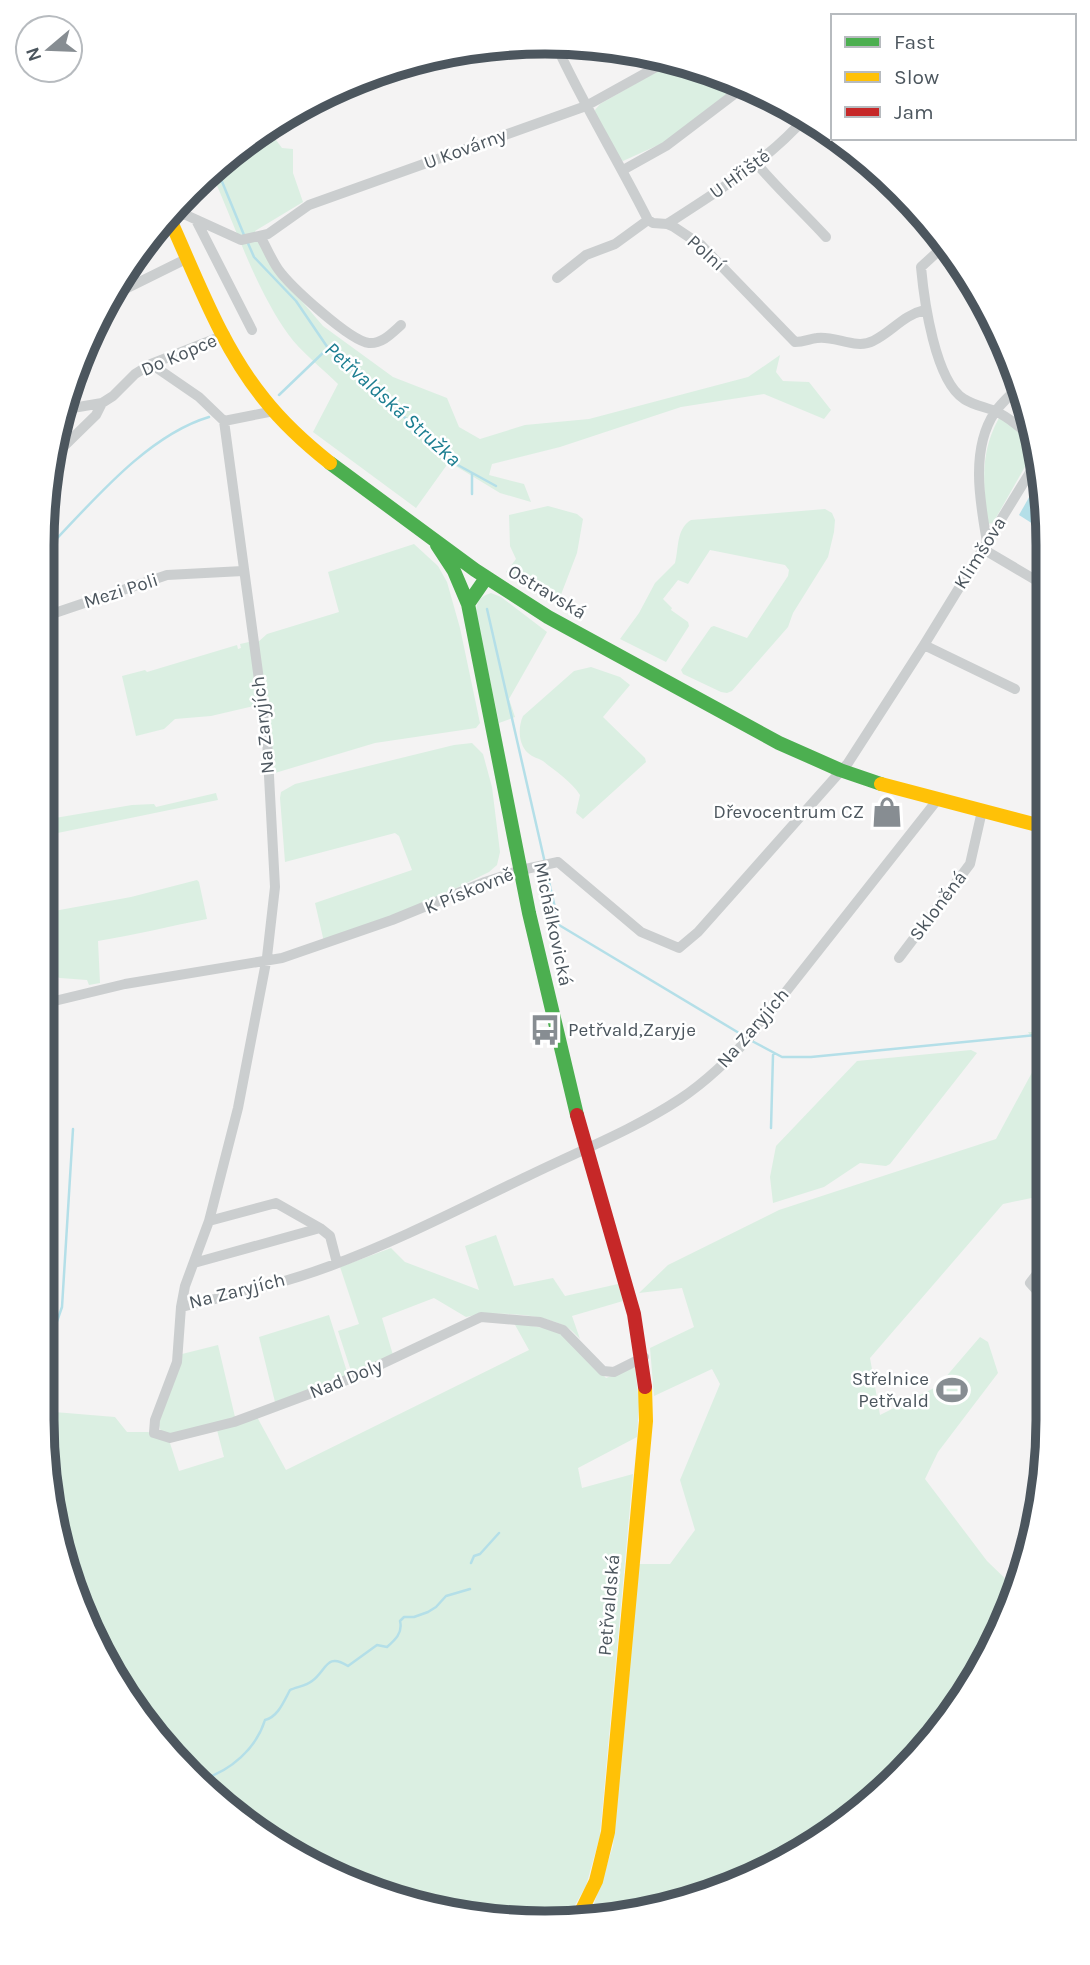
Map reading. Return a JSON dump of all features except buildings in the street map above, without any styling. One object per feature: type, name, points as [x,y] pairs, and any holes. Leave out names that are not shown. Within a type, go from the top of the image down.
[{"type":"street","points":[[557,278],[586,255],[615,244],[648,220],[561,55]]},
{"type":"street","name":"U Kovárny","points":[[260,236],[268,234],[309,205],[586,106],[656,67]]},
{"type":"street","points":[[623,170],[666,146],[736,93]]},
{"type":"street","name":"U Hřiště","points":[[667,224],[757,164],[799,125]]},
{"type":"street","points":[[757,164],[788,200],[797,205],[826,237]]},
{"type":"street","points":[[182,215],[241,240],[260,236],[278,270],[327,317],[356,339],[371,343],[384,340],[401,325]]},
{"type":"street","points":[[195,219],[252,330]]},
{"type":"street","name":"Polní","points":[[648,220],[659,225],[667,224],[701,245],[795,342],[807,342],[818,337],[844,342],[872,342],[912,313],[925,310]]},
{"type":"street","name":"Ostravská","points":[[172,225],[225,335],[248,376],[274,411],[315,452],[482,575],[596,644],[751,729],[841,771],[982,811],[1036,822]]},
{"type":"street","points":[[938,251],[921,267],[925,310],[946,379],[963,399],[995,411],[1021,427]]},
{"type":"street","points":[[127,289],[188,258]]},
{"type":"street","name":"Do Kopce","points":[[65,446],[96,415],[102,403],[113,397],[135,374],[151,364],[225,335]]},
{"type":"street","points":[[151,364],[199,397],[224,421],[274,411]]},
{"type":"street","points":[[1012,393],[995,411],[988,427],[979,467],[985,546],[1036,579]]},
{"type":"street","points":[[74,408],[102,403]]},
{"type":"street","name":"Na Zaryjích","points":[[224,421],[267,739],[275,887],[265,962],[238,1108],[209,1221],[185,1286],[181,1307],[247,1292],[337,1263],[417,1230],[680,1099],[719,1069],[751,1036],[938,799]]},
{"type":"street","name":"Klimšova","points":[[841,771],[924,645],[1030,472]]},
{"type":"street","name":"Michálkovická","points":[[432,539],[449,562],[468,604],[551,1011],[628,1287]]},
{"type":"street","name":"Mezi Poli","points":[[54,613],[167,575],[243,571]]},
{"type":"street","points":[[462,588],[469,577],[482,575]]},
{"type":"street","points":[[468,604],[482,575]]},
{"type":"street","points":[[924,645],[1015,689]]},
{"type":"street","name":"K Pískovně","points":[[54,1001],[125,984],[248,962],[265,962],[336,942],[485,882],[558,862],[641,932],[679,948],[698,932],[841,771]]},
{"type":"street","name":"Skloněná","points":[[899,958],[970,864],[982,811]]},
{"type":"street","points":[[209,1221],[276,1203],[330,1236],[337,1263]]},
{"type":"street","points":[[194,1263],[320,1228]]},
{"type":"street","points":[[1036,1275],[1030,1283],[1036,1290]]},
{"type":"street","name":"Petřvaldská","points":[[582,1910],[596,1881],[608,1832],[646,1421],[647,1383],[644,1357],[628,1287]]},
{"type":"street","name":"Nad Doly","points":[[181,1307],[177,1362],[155,1420],[154,1433],[170,1438],[234,1422],[352,1378],[481,1317],[540,1322],[563,1330],[603,1371],[614,1372],[644,1357]]},
{"type":"green space","points":[[662,69],[731,91],[665,142],[623,161],[595,117],[595,110],[600,104]]},
{"type":"green space","points":[[273,136],[282,148],[293,149],[293,173],[303,202],[255,231],[271,265],[323,326],[393,377],[447,398],[459,427],[480,439],[525,425],[589,419],[748,377],[780,355],[776,372],[783,381],[809,382],[831,410],[824,419],[764,394],[681,407],[560,447],[492,464],[489,475],[524,484],[531,502],[500,493],[449,462],[416,508],[313,432],[338,384],[288,334],[255,275],[215,182]]},
{"type":"green space","points":[[999,418],[1018,428],[1023,435],[1028,461],[993,523],[987,524],[984,470],[993,431]]},
{"type":"green space","points":[[548,506],[577,514],[583,519],[577,553],[557,605],[506,572],[516,559],[510,546],[509,515]]},
{"type":"green space","points":[[825,509],[832,513],[835,520],[828,557],[793,613],[788,627],[732,691],[721,692],[683,674],[681,670],[711,627],[747,638],[788,576],[789,570],[785,565],[710,550],[688,584],[678,580],[663,599],[689,626],[666,662],[620,639],[639,613],[655,583],[675,563],[680,534],[691,520]]},
{"type":"green space","points":[[414,544],[438,566],[447,582],[460,628],[480,723],[476,728],[375,743],[275,773],[257,643],[267,634],[339,612],[328,572]]},
{"type":"green space","points":[[491,593],[501,597],[547,632],[509,699],[515,717],[499,723],[476,613],[479,600]]},
{"type":"green space","points":[[249,642],[258,705],[211,716],[175,719],[164,729],[136,736],[122,676],[145,670],[147,672],[237,645],[238,649],[241,648],[240,644]]},
{"type":"green space","points":[[591,667],[620,677],[630,685],[603,717],[646,762],[583,819],[576,813],[580,795],[563,776],[528,753],[522,745],[520,725],[523,716],[574,671]]},
{"type":"green space","points":[[472,743],[483,754],[492,787],[500,852],[497,865],[489,872],[422,905],[324,942],[315,903],[412,870],[399,836],[395,833],[285,862],[281,792],[295,784],[454,745]]},
{"type":"green space","points":[[216,793],[218,800],[54,834],[54,818],[132,805],[154,804],[156,807]]},
{"type":"green space","points":[[197,880],[207,919],[98,941],[100,983],[89,985],[87,980],[54,976],[54,911],[131,897]]},
{"type":"green space","points":[[1028,1032],[1036,1032],[1036,1045]]},
{"type":"green space","points":[[971,1050],[977,1053],[890,1164],[886,1166],[860,1163],[824,1187],[773,1203],[770,1177],[776,1146],[857,1061]]},
{"type":"green space","points":[[1036,1065],[1036,1197],[1003,1204],[870,1358],[880,1415],[938,1386],[980,1337],[988,1342],[998,1373],[938,1452],[925,1479],[987,1561],[1009,1582],[985,1637],[953,1693],[914,1744],[869,1789],[818,1828],[762,1860],[703,1885],[641,1901],[592,1909],[613,1846],[639,1564],[670,1564],[695,1530],[680,1480],[720,1384],[712,1369],[654,1396],[650,1348],[694,1327],[682,1288],[639,1293],[668,1265],[779,1210],[996,1139]]},
{"type":"green space","points":[[496,1235],[514,1286],[553,1278],[565,1296],[618,1284],[623,1301],[572,1316],[580,1339],[568,1328],[553,1321],[515,1314],[466,1317],[434,1298],[382,1318],[393,1355],[352,1374],[338,1331],[359,1324],[340,1267],[391,1248],[405,1262],[479,1290],[465,1246]]},
{"type":"green space","points":[[329,1315],[348,1375],[275,1402],[259,1337]]},
{"type":"green space","points":[[514,1323],[556,1330],[576,1345],[606,1378],[635,1367],[639,1402],[637,1437],[578,1468],[582,1488],[633,1474],[600,1836],[586,1886],[572,1910],[481,1907],[387,1885],[300,1845],[272,1828],[221,1789],[176,1744],[156,1719],[137,1693],[105,1637],[80,1578],[71,1547],[58,1484],[55,1452],[54,1412],[115,1417],[127,1432],[148,1432],[169,1440],[179,1471],[224,1457],[217,1430],[257,1417],[286,1470],[529,1350]]},
{"type":"green space","points":[[218,1345],[235,1417],[170,1435],[161,1432],[158,1422],[182,1354]]},
{"type":"water","points":[[1033,491],[1035,525],[1019,515]]},
{"type":"waterway","name":"Petřvaldská Stružka","points":[[220,177],[244,235]]},
{"type":"waterway","name":"Petřvaldská Stružka","points":[[247,241],[254,257],[296,301],[328,348],[456,464],[496,486]]},
{"type":"waterway","points":[[279,395],[327,349]]},
{"type":"waterway","points":[[54,541],[140,456],[185,426],[209,417]]},
{"type":"waterway","points":[[472,473],[472,494]]},
{"type":"waterway","points":[[487,609],[545,863]]},
{"type":"waterway","points":[[546,869],[559,925],[744,1036]]},
{"type":"waterway","points":[[750,1040],[782,1057],[811,1057],[1036,1035]]},
{"type":"waterway","points":[[771,1128],[773,1055]]},
{"type":"waterway","points":[[54,1330],[62,1307],[73,1129]]},
{"type":"waterway","points":[[471,1563],[474,1556],[480,1554],[499,1533]]},
{"type":"waterway","points":[[208,1777],[232,1764],[249,1749],[265,1720],[274,1716],[290,1690],[310,1683],[331,1662],[341,1662],[348,1666],[377,1645],[387,1647],[398,1636],[400,1621],[404,1617],[428,1612],[446,1596],[470,1589]]},
{"type":"traffic: fast","points":[[330,463],[475,570],[548,617],[779,743],[840,770],[881,784]]},
{"type":"traffic: fast","points":[[437,545],[454,571],[468,604],[529,913],[577,1115]]},
{"type":"traffic: fast","points":[[468,604],[486,578]]},
{"type":"traffic: slow","points":[[173,225],[210,309],[248,378],[287,425],[330,463]]},
{"type":"traffic: slow","points":[[881,784],[1036,825]]},
{"type":"traffic: slow","points":[[582,1910],[596,1881],[608,1832],[646,1421],[645,1387]]},
{"type":"traffic: jam","points":[[577,1115],[634,1314],[645,1387]]},
{"type":"place","name":"Dřevocentrum CZ","points":[[887,812]]},
{"type":"place","name":"Petřvald,Zaryje","points":[[545,1030]]},
{"type":"place","name":"Střelnice Petřvald","points":[[952,1390]]}]
